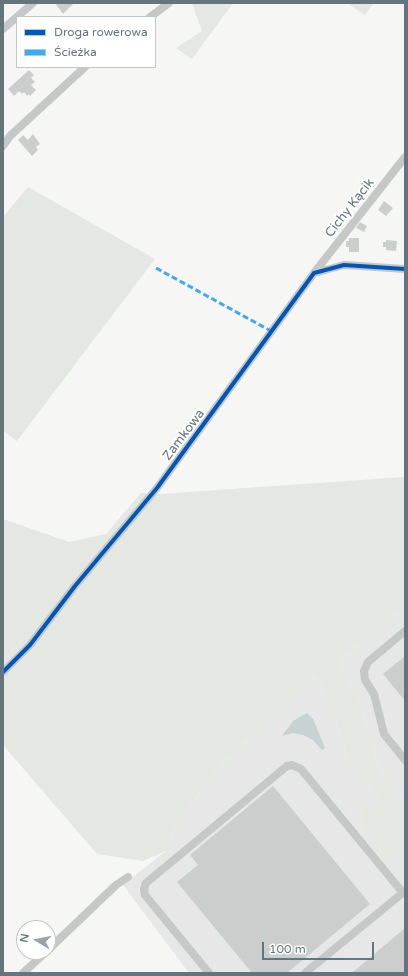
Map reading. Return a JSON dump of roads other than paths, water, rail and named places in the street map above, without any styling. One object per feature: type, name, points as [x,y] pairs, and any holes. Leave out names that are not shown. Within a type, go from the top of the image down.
[{"type":"street","points":[[18,16],[33,3]]},
{"type":"street","points":[[151,16],[169,3]]},
{"type":"street","points":[[3,29],[16,18]]},
{"type":"street","points":[[3,146],[10,136],[84,68]]},
{"type":"street","name":"Cichy Kącik","points":[[314,273],[405,157]]},
{"type":"street","points":[[314,273],[344,265],[405,269]]},
{"type":"street","name":"Zamkowa","points":[[3,672],[30,645],[75,586],[156,488],[314,273]]},
{"type":"street","points":[[405,631],[368,662],[364,671],[365,680],[374,694],[384,734],[405,760]]},
{"type":"street","points":[[210,973],[144,894],[146,883],[287,766],[292,765],[301,769],[404,892],[306,973]]},
{"type":"street","points":[[56,942],[116,885],[128,877]]},
{"type":"street","points":[[23,973],[37,960]]}]
